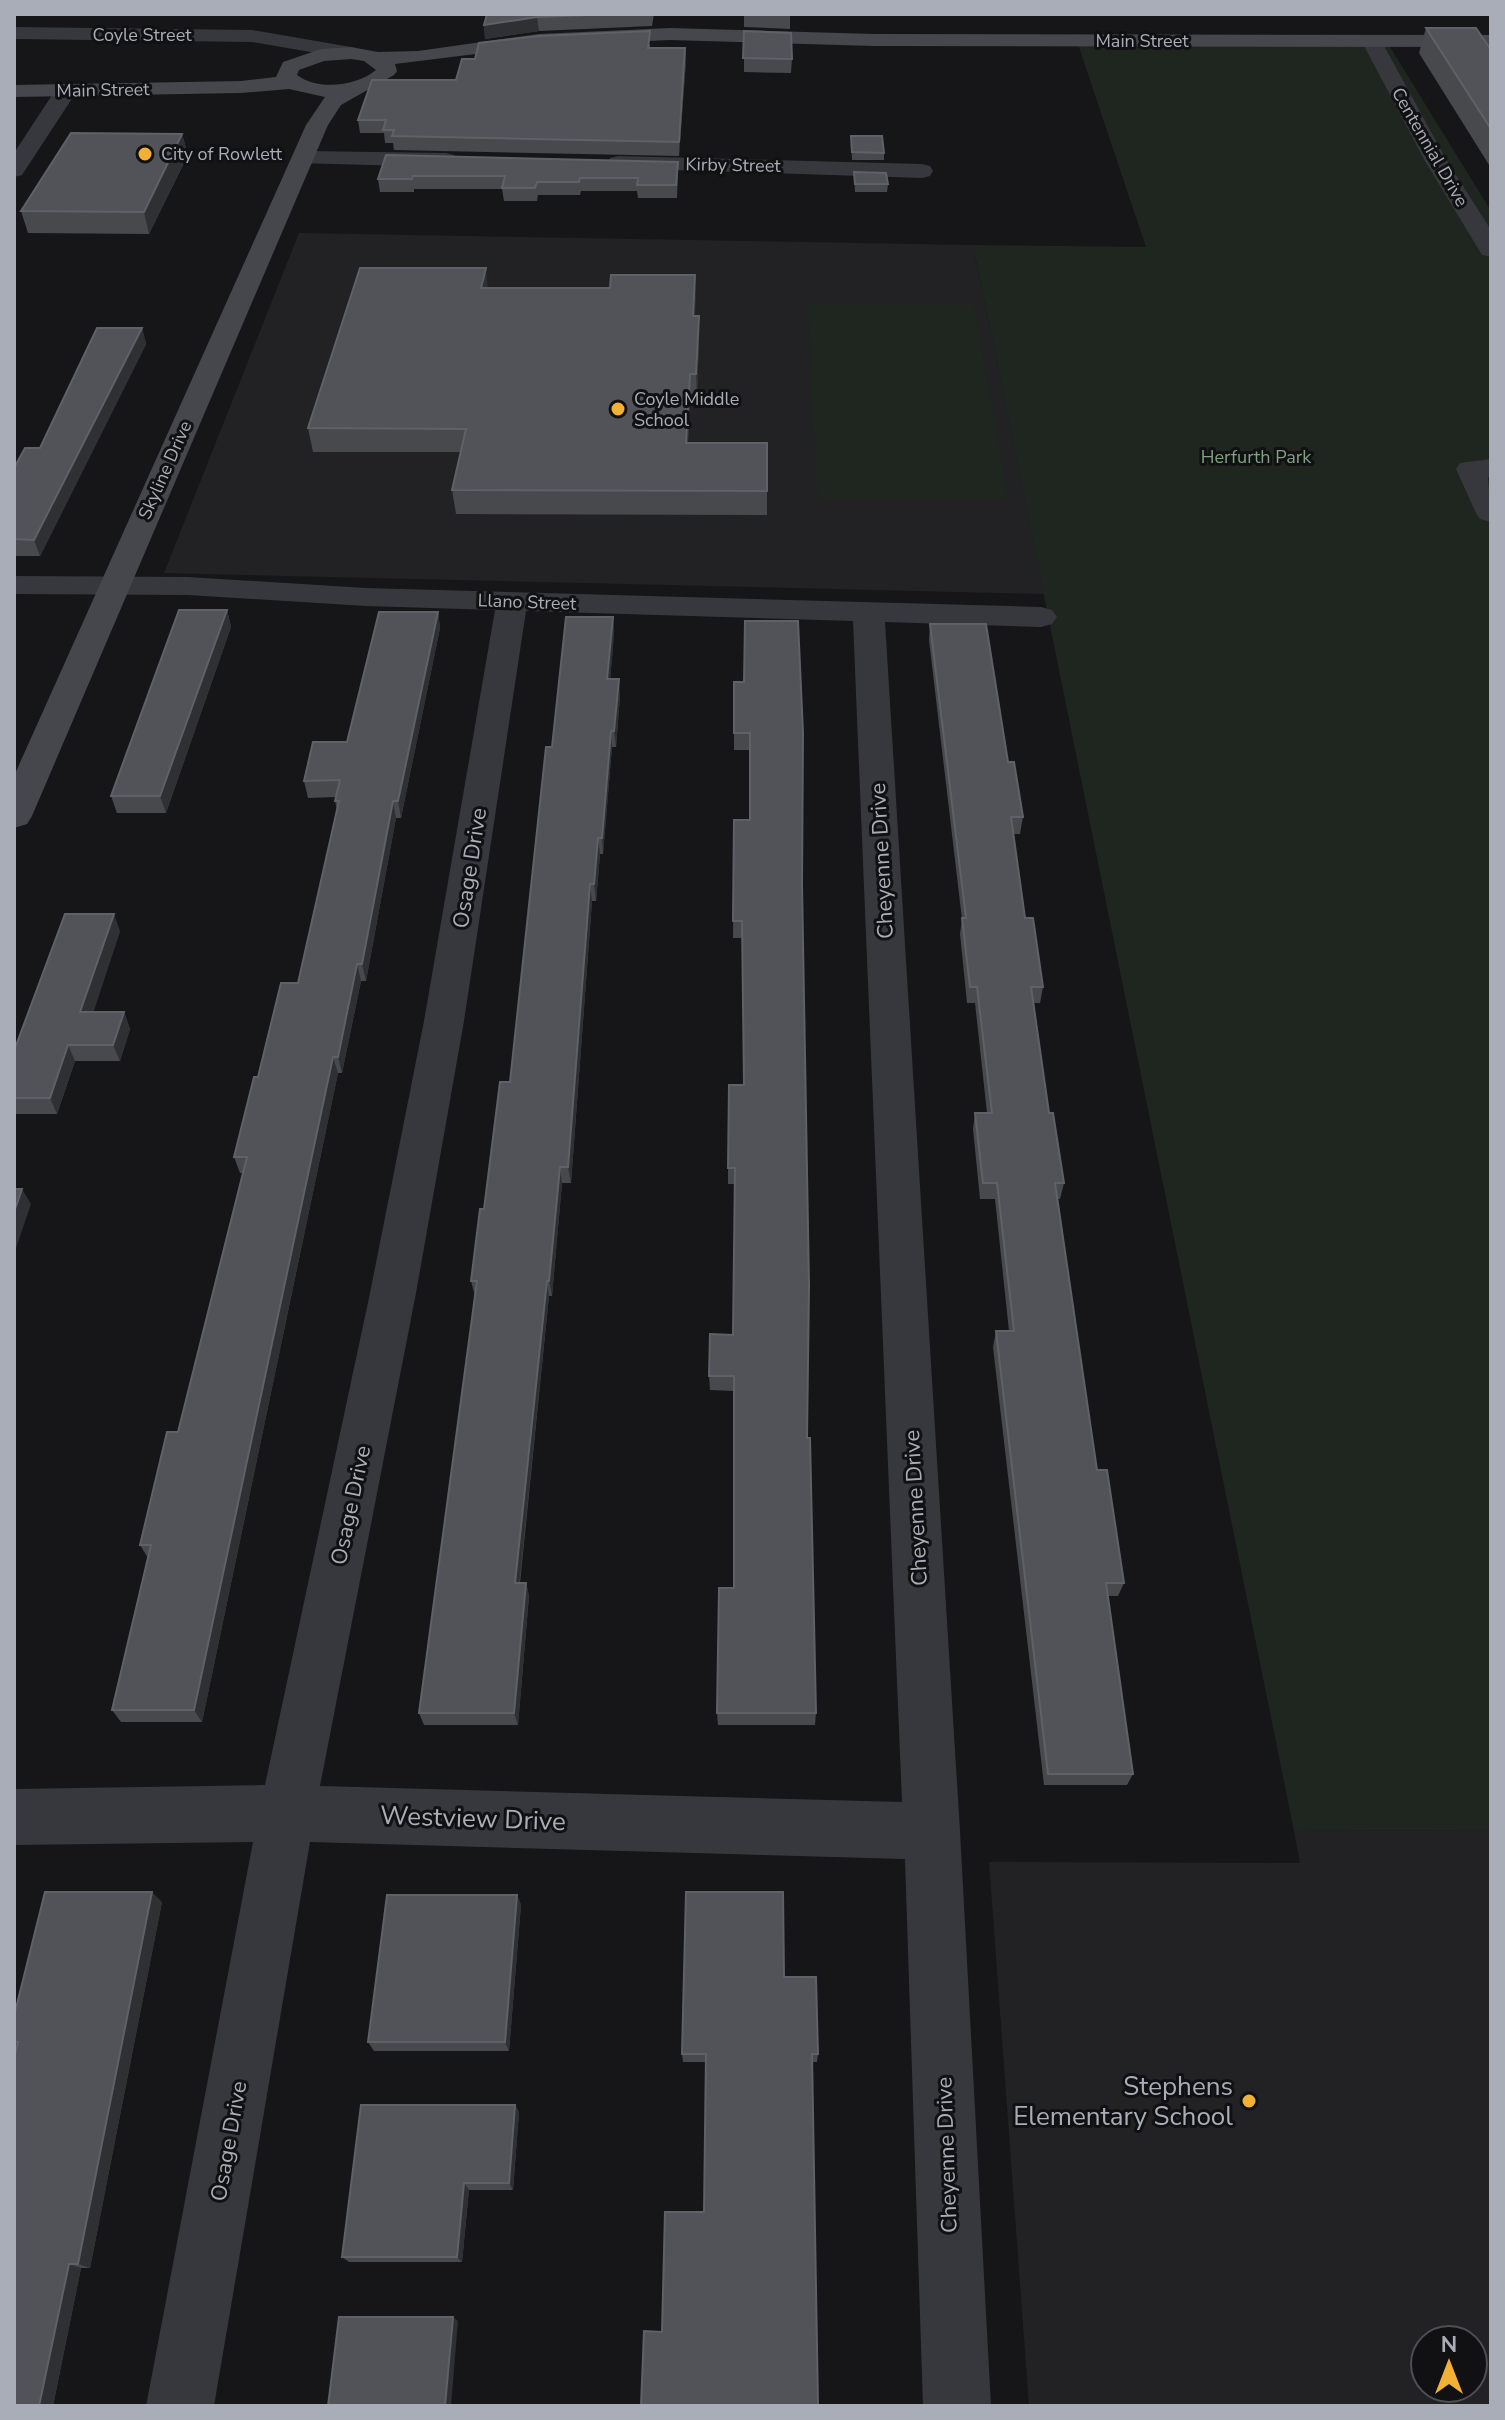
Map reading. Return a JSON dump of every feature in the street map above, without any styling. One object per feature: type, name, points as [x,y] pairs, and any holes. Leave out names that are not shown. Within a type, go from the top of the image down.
[{"type":"street","name":"Coyle Street","points":[[14,33],[270,38],[351,53]]},
{"type":"street","points":[[270,38],[292,53],[294,76],[314,98],[317,125]]},
{"type":"street","name":"Main Street","points":[[294,76],[321,55],[351,53],[379,68],[527,48],[618,42],[794,39],[1491,41]]},
{"type":"street","name":"Centennial Drive","points":[[1372,42],[1436,161],[1491,250]]},
{"type":"street","name":"Main Street","points":[[14,91],[192,88],[294,76],[331,90],[360,87],[379,68]]},
{"type":"street","name":"Skyline Drive","points":[[14,816],[317,125],[333,101],[360,87]]},
{"type":"street","points":[[14,170],[66,91]]},
{"type":"street","points":[[304,158],[461,161]]},
{"type":"street","name":"Kirby Street","points":[[598,163],[922,171]]},
{"type":"street","points":[[1491,468],[1470,469],[1491,513]]},
{"type":"street","name":"Llano Street","points":[[14,585],[218,587],[366,597],[1041,617]]},
{"type":"street","name":"Osage Drive","points":[[180,2406],[287,1813],[393,1293],[444,1021],[512,602]]},
{"type":"street","name":"Cheyenne Drive","points":[[868,610],[932,1831],[957,2406]]},
{"type":"street","name":"Westview Drive","points":[[14,1817],[287,1813],[932,1831]]},
{"type":"shaded area","name":"Coyle Middle School","points":[[299,233],[973,245],[1044,594],[164,573]]},
{"type":"shaded area","name":"Stephens Elementary School","points":[[1491,1830],[1491,2406],[1029,2406],[989,1862],[1300,1863],[1294,1831]]},
{"type":"green space","name":"Herfurth Park","points":[[1387,42],[1491,211],[1491,1830],[1294,1831],[973,245],[1146,247],[1078,44]]},
{"type":"green space","points":[[808,305],[974,305],[1008,498],[817,498]]},
{"type":"building","points":[[487,14],[613,14],[537,17],[484,25]]},
{"type":"building","points":[[1426,28],[1476,28],[1491,50],[1491,129]]},
{"type":"building","points":[[650,31],[648,48],[685,48],[679,142],[392,136],[394,130],[383,130],[386,120],[358,120],[372,80],[456,80],[462,59],[475,59],[479,43],[538,36]]},
{"type":"building","points":[[744,31],[791,33],[792,59],[743,58]]},
{"type":"building","points":[[71,133],[182,134],[144,212],[21,211]]},
{"type":"building","points":[[851,136],[882,136],[884,153],[852,152]]},
{"type":"building","points":[[386,155],[678,162],[676,185],[637,185],[638,178],[580,178],[579,182],[537,182],[535,188],[502,188],[505,176],[378,179]]},
{"type":"building","points":[[854,172],[886,173],[888,184],[855,184]]},
{"type":"building","name":"Coyle Middle School","points":[[360,268],[486,268],[481,288],[610,288],[611,275],[695,275],[693,316],[699,316],[696,374],[690,374],[686,443],[767,443],[767,491],[452,490],[466,429],[308,428]]},
{"type":"building","points":[[97,328],[142,328],[34,540],[14,539],[14,468],[25,448],[40,448]]},
{"type":"building","points":[[179,610],[227,610],[160,796],[111,796]]},
{"type":"building","points":[[379,612],[438,612],[398,801],[393,801],[362,964],[357,964],[338,1057],[333,1057],[194,1710],[112,1710],[151,1545],[140,1545],[167,1432],[178,1432],[247,1157],[234,1157],[281,983],[298,983],[339,801],[335,801],[340,780],[304,781],[313,742],[347,742]]},
{"type":"building","points":[[566,617],[613,617],[607,679],[619,679],[614,731],[611,731],[602,838],[598,838],[594,884],[590,884],[568,1167],[560,1167],[515,1583],[526,1583],[514,1713],[419,1713],[477,1281],[471,1281],[480,1209],[484,1209],[500,1082],[510,1082],[546,747],[552,747]]},
{"type":"building","points":[[745,621],[798,621],[803,733],[802,884],[809,1286],[807,1438],[810,1438],[816,1713],[717,1713],[719,1588],[734,1588],[734,1376],[709,1376],[710,1334],[733,1335],[735,1168],[728,1168],[729,1085],[744,1085],[742,921],[733,921],[734,820],[750,820],[750,733],[734,733],[734,682],[744,682]]},
{"type":"building","points":[[930,624],[986,624],[1008,762],[1014,762],[1023,817],[1011,817],[1025,918],[1033,918],[1043,987],[1031,987],[1049,1113],[1053,1113],[1064,1183],[1055,1183],[1097,1470],[1107,1470],[1124,1583],[1106,1583],[1133,1774],[1048,1774],[996,1331],[1014,1331],[997,1183],[983,1183],[975,1113],[992,1113],[977,987],[970,987],[962,918],[966,918]]},
{"type":"building","points":[[65,914],[114,914],[80,1012],[124,1012],[113,1045],[68,1045],[50,1098],[14,1098],[14,1051]]},
{"type":"building","points":[[14,1189],[22,1189],[14,1212]]},
{"type":"building","points":[[45,1892],[152,1892],[78,2264],[69,2264],[39,2406],[14,2406],[14,2059],[18,2042],[14,2042],[14,2016]]},
{"type":"building","points":[[686,1892],[783,1892],[784,1977],[816,1977],[818,2054],[812,2054],[818,2406],[641,2406],[644,2331],[662,2332],[665,2212],[704,2212],[706,2054],[682,2054]]},
{"type":"building","points":[[387,1895],[517,1895],[505,2042],[368,2042]]},
{"type":"building","points":[[361,2105],[515,2105],[509,2183],[464,2183],[457,2257],[342,2257]]},
{"type":"building","points":[[339,2317],[453,2317],[445,2406],[328,2406]]},
{"type":"place","name":"City of Rowlett","points":[[145,154]]},
{"type":"place","name":"Coyle Middle School","points":[[618,409]]},
{"type":"place","name":"Stephens Elementary School","points":[[1249,2101]]}]
